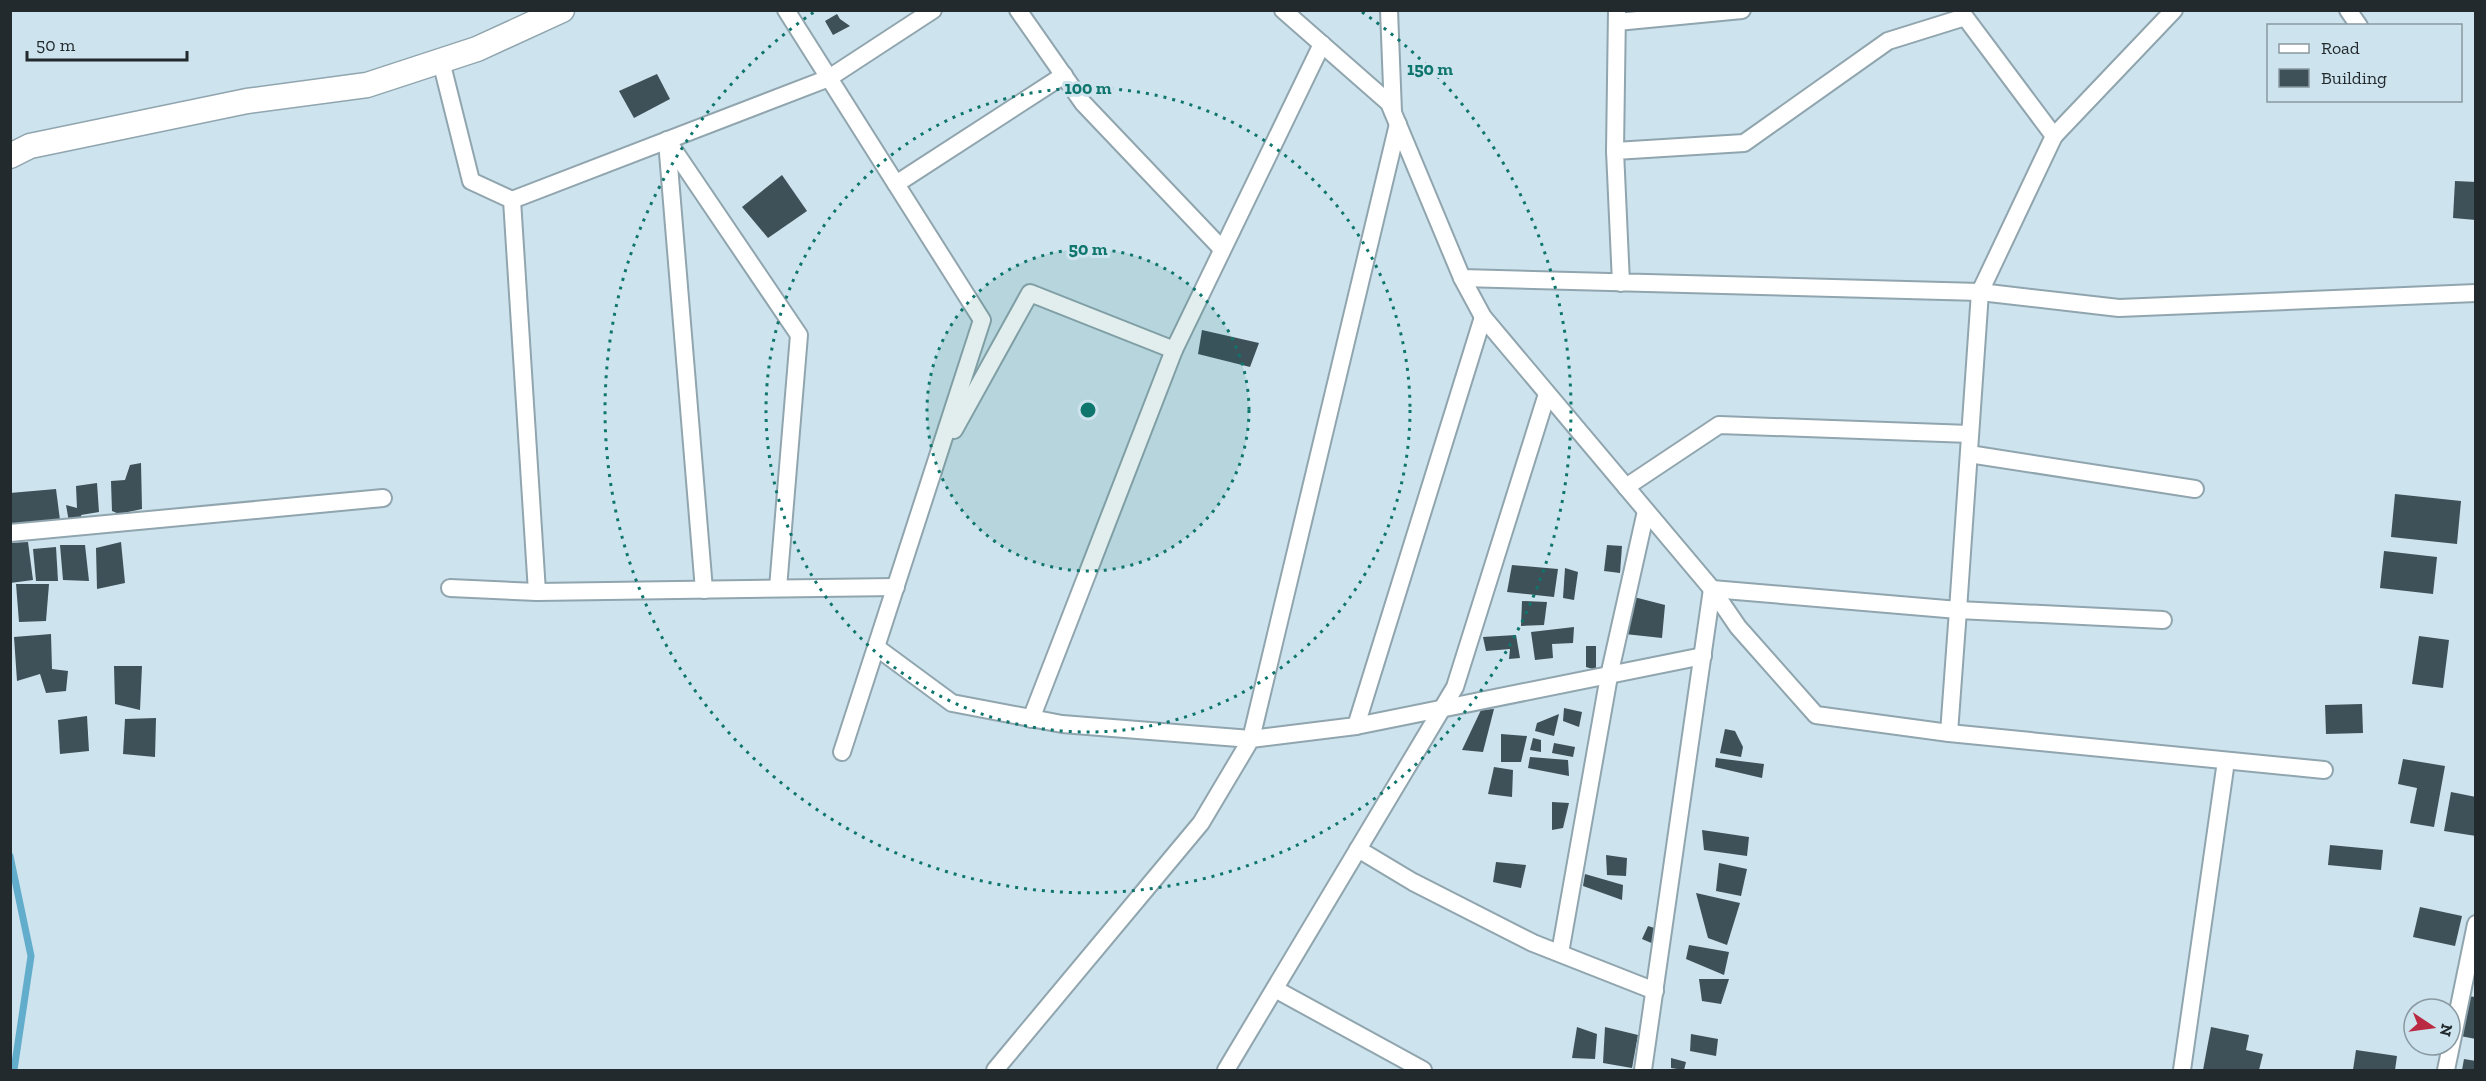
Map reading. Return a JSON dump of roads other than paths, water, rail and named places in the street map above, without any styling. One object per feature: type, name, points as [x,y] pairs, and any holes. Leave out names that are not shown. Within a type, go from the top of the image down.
[{"type":"main road","points":[[11,156],[30,146],[247,101],[367,85],[477,50],[562,10]]},
{"type":"street","points":[[786,10],[982,320],[842,752]]},
{"type":"street","points":[[441,61],[471,181],[512,200],[829,78],[933,10]]},
{"type":"street","points":[[1018,10],[1083,103],[1222,249]]},
{"type":"street","points":[[1283,10],[1389,103],[1462,278],[1483,317],[1713,589],[1738,627],[1816,715],[1950,733],[2324,770]]},
{"type":"street","points":[[995,1071],[1201,823],[1251,739],[1396,118],[1389,10]]},
{"type":"street","points":[[1621,283],[1615,151],[1617,16],[1742,10]]},
{"type":"street","points":[[1950,733],[1980,292],[2054,136],[2174,10]]},
{"type":"street","points":[[2348,10],[2358,24]]},
{"type":"street","points":[[1615,151],[1744,143],[1888,41],[1967,14],[2054,136]]},
{"type":"street","points":[[1031,719],[1174,350],[1322,44]]},
{"type":"street","points":[[896,184],[1064,75]]},
{"type":"street","points":[[667,141],[799,335],[778,588]]},
{"type":"street","points":[[667,141],[704,590]]},
{"type":"street","points":[[512,200],[537,592]]},
{"type":"street","points":[[1462,278],[1980,292],[2119,308],[2475,293]]},
{"type":"street","points":[[936,463],[1030,293],[1174,350]]},
{"type":"street","points":[[1356,726],[1483,317]]},
{"type":"street","points":[[1226,1071],[1455,687],[1547,394]]},
{"type":"street","points":[[1626,487],[1719,425],[1970,434]]},
{"type":"street","points":[[1969,454],[2195,489]]},
{"type":"street","points":[[10,533],[383,498]]},
{"type":"street","points":[[1560,953],[1609,676],[1646,510]]},
{"type":"street","points":[[450,588],[537,592],[896,586]]},
{"type":"street","points":[[1713,589],[1958,610],[2163,620]]},
{"type":"street","points":[[1643,1071],[1713,589]]},
{"type":"street","points":[[876,647],[952,703],[1062,724],[1251,739],[1356,726],[1703,656]]},
{"type":"street","points":[[2181,1071],[2226,761]]},
{"type":"street","points":[[1358,849],[1413,882],[1533,943],[1655,990]]},
{"type":"street","points":[[2446,1071],[2475,924]]},
{"type":"street","points":[[1275,988],[1423,1071]]},
{"type":"waterway","points":[[10,856],[31,956],[14,1070]]}]
